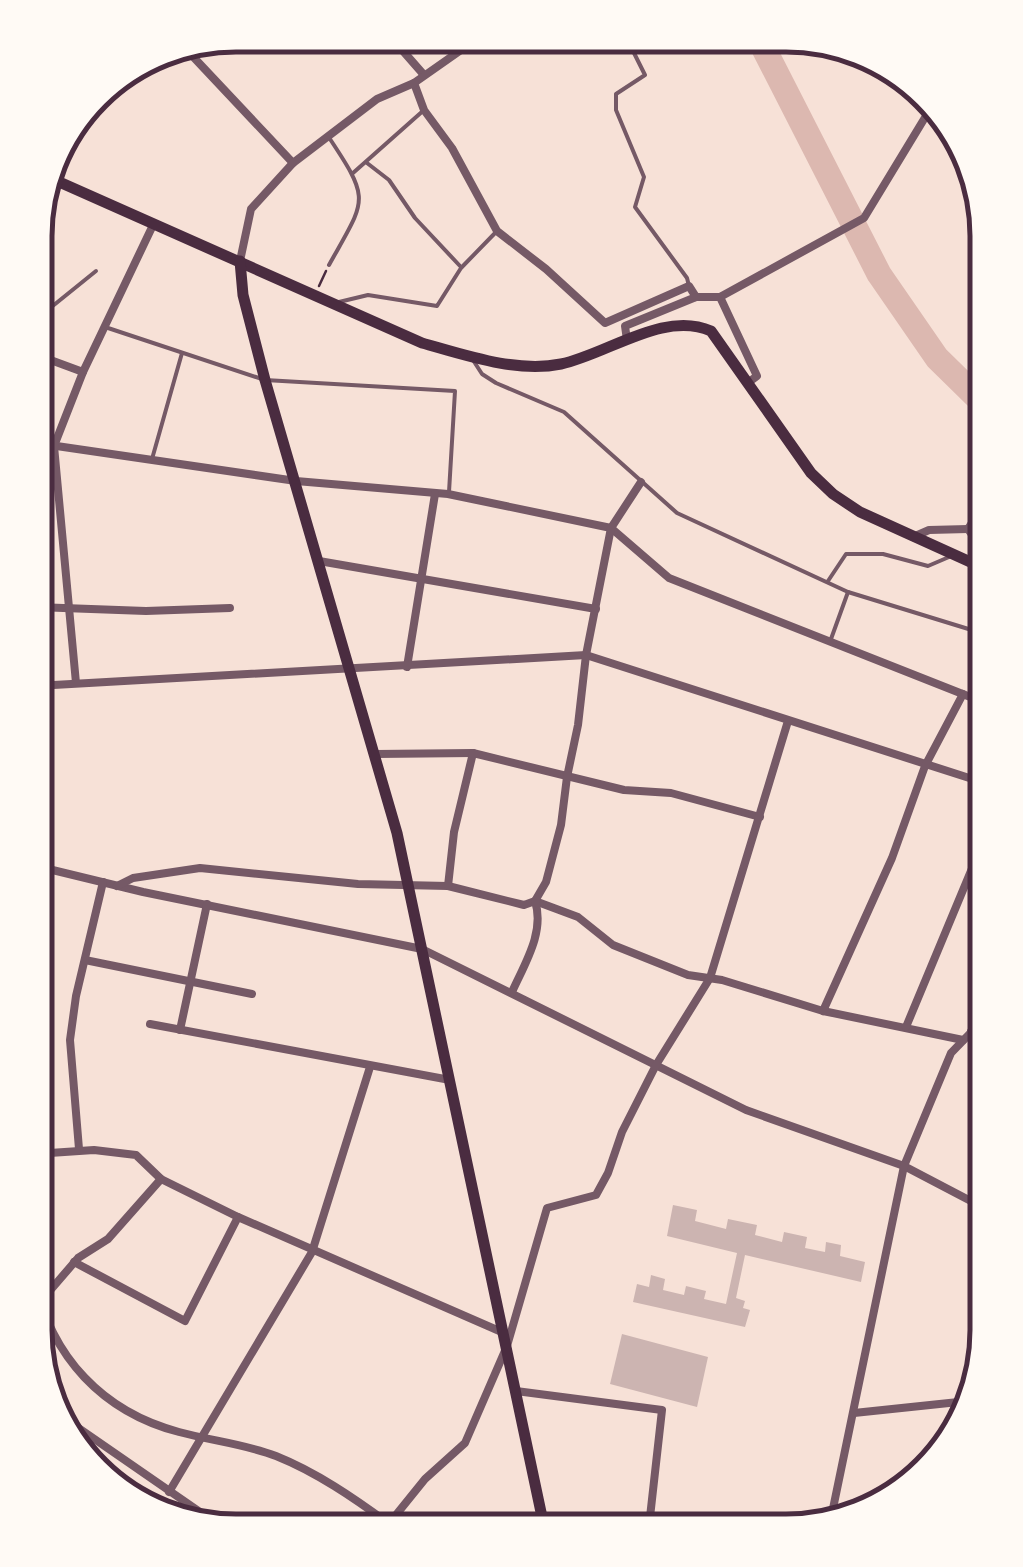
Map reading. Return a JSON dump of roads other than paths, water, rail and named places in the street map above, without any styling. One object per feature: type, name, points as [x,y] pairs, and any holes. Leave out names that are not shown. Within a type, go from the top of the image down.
[{"type":"main road","points":[[61,183],[422,343],[470,356],[511,364],[558,365],[674,325],[694,324],[710,331],[811,473],[833,494],[860,512],[970,563]]},
{"type":"main road","points":[[240,262],[244,296],[265,380],[376,754],[410,887],[540,1514]]},
{"type":"street","points":[[404,53],[424,76]]},
{"type":"street","points":[[240,262],[251,209],[293,163],[377,99],[414,83],[456,53]]},
{"type":"street","points":[[194,58],[293,163]]},
{"type":"street","points":[[414,83],[424,110],[452,148],[497,231],[605,323],[688,286],[696,297]]},
{"type":"street","points":[[627,341],[625,326],[696,297],[720,297],[869,213],[926,116]]},
{"type":"street","points":[[76,684],[54,446],[83,372],[154,223]]},
{"type":"street","points":[[720,297],[757,376],[749,382]]},
{"type":"street","points":[[52,360],[83,372]]},
{"type":"street","points":[[54,446],[296,481],[448,494],[612,528],[669,578],[970,697]]},
{"type":"street","points":[[512,992],[538,929],[540,918],[535,901],[546,882],[556,844],[578,726],[586,655],[612,528],[641,482]]},
{"type":"street","points":[[407,667],[434,494]]},
{"type":"street","points":[[913,537],[929,530],[968,529]]},
{"type":"street","points":[[319,561],[596,609]]},
{"type":"street","points":[[52,607],[146,611],[230,608]]},
{"type":"street","points":[[52,685],[586,655],[970,779]]},
{"type":"street","points":[[824,1011],[892,858],[925,766],[963,694]]},
{"type":"street","points":[[397,1514],[425,1479],[465,1442],[505,1340],[547,1208],[596,1194],[656,1065],[710,978],[788,721]]},
{"type":"street","points":[[376,754],[474,753],[624,790],[671,793],[760,817]]},
{"type":"street","points":[[448,886],[454,832],[474,753]]},
{"type":"street","points":[[117,886],[133,878],[200,868],[410,887],[448,886],[524,904],[535,901],[578,916],[612,945],[688,975],[824,1011],[963,1040]]},
{"type":"street","points":[[52,870],[422,948],[746,1110],[904,1166],[970,1201]]},
{"type":"street","points":[[906,1026],[970,873]]},
{"type":"street","points":[[79,1150],[70,1040],[103,882]]},
{"type":"street","points":[[180,1030],[207,904]]},
{"type":"street","points":[[85,960],[252,994]]},
{"type":"street","points":[[150,1024],[450,1080]]},
{"type":"street","points":[[832,1509],[904,1166],[951,1053],[970,1033]]},
{"type":"street","points":[[170,1492],[312,1252],[370,1067]]},
{"type":"street","points":[[52,1152],[79,1150],[136,1155],[161,1179],[505,1340]]},
{"type":"street","points":[[52,1288],[74,1262],[108,1239],[161,1179]]},
{"type":"street","points":[[74,1262],[185,1321],[238,1217]]},
{"type":"street","points":[[52,1333],[93,1387],[117,1407],[145,1422],[277,1456],[348,1494],[371,1514]]},
{"type":"street","points":[[516,1391],[662,1410],[650,1514]]},
{"type":"street","points":[[854,1414],[956,1402]]},
{"type":"street","points":[[85,1435],[196,1509]]},
{"type":"lane","points":[[634,52],[646,74],[616,94],[616,110],[644,177],[635,206],[687,278],[688,286]]},
{"type":"lane","points":[[352,174],[424,110]]},
{"type":"lane","points":[[328,136],[352,174],[361,206],[329,265]]},
{"type":"lane","points":[[367,162],[389,180],[415,218],[462,268]]},
{"type":"lane","points":[[336,303],[368,295],[436,306],[462,268],[497,231]]},
{"type":"lane","points":[[52,307],[96,271]]},
{"type":"lane","points":[[105,327],[265,380],[456,391],[448,494]]},
{"type":"lane","points":[[151,460],[182,353]]},
{"type":"lane","points":[[470,356],[482,374],[496,384],[564,412],[678,513],[848,592],[970,629]]},
{"type":"lane","points":[[828,582],[846,554],[883,554],[928,566],[954,556]]},
{"type":"lane","points":[[830,641],[848,592]]},
{"type":"waterway","points":[[766,52],[879,274],[937,358],[970,390]]}]
